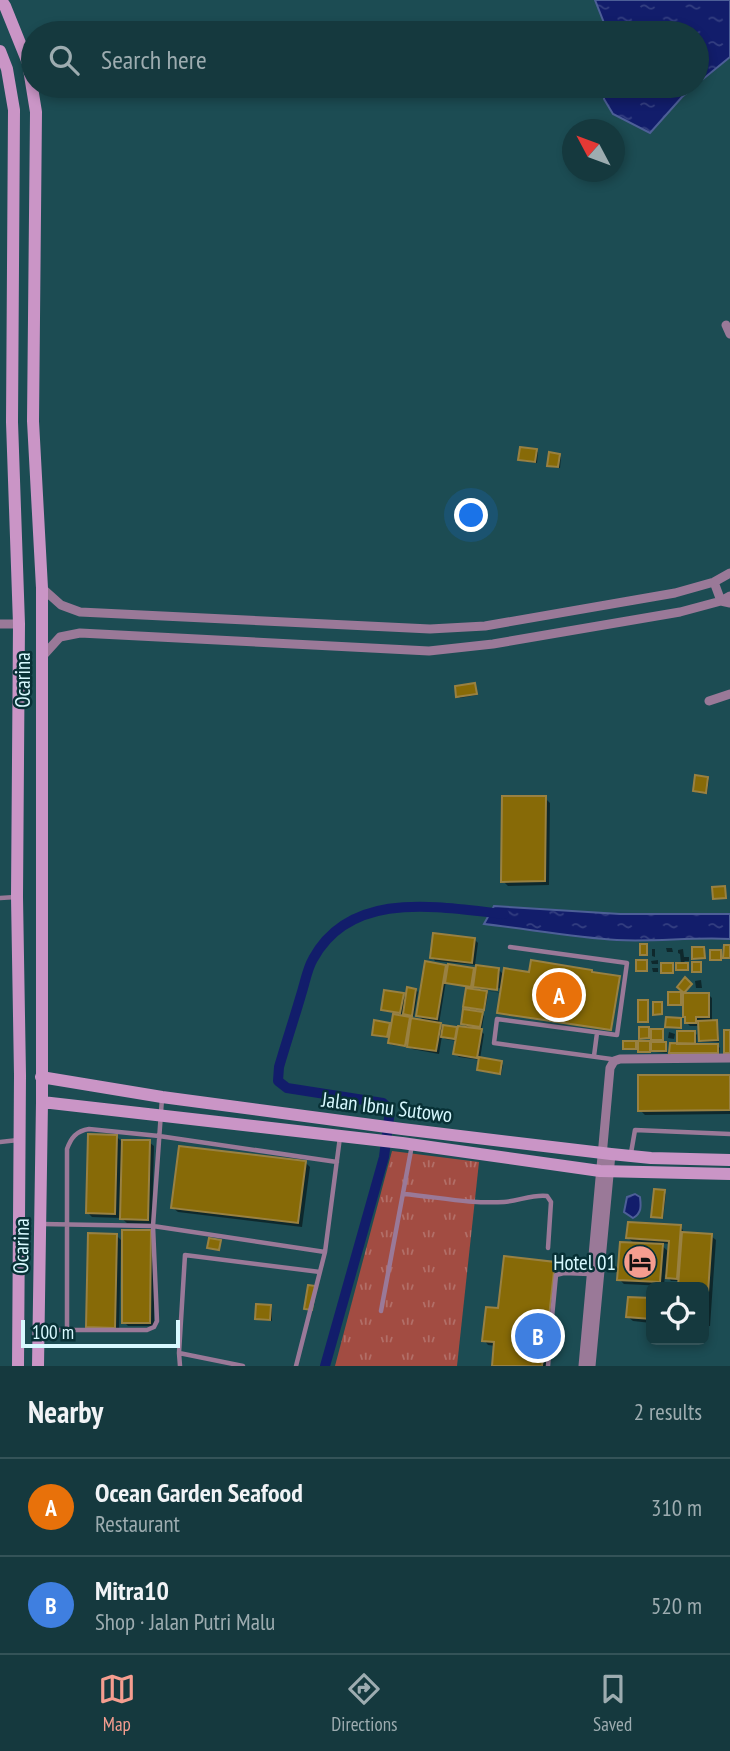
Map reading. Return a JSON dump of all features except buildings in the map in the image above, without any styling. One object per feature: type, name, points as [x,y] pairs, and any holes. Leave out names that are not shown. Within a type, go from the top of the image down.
[{"type":"main road","name":"Ocarina","points":[[1,0],[21,45]]},
{"type":"main road","name":"Ocarina","points":[[0,51],[7,69],[13,110],[12,422],[19,624],[18,1366]]},
{"type":"main road","name":"Ocarina","points":[[34,98],[36,111],[33,421],[42,588],[42,1102],[38,1366]]},
{"type":"main road","points":[[12,422],[33,421]]},
{"type":"main road","name":"Jalan Ibnu Sutowo","points":[[41,1077],[162,1097],[369,1124],[405,1139],[605,1171],[730,1174]]},
{"type":"main road","name":"Jalan Ibnu Sutowo","points":[[42,1102],[367,1139],[405,1139],[630,1156],[730,1160]]},
{"type":"main road","points":[[19,1273],[40,1272]]},
{"type":"street","points":[[42,588],[61,606],[80,612],[430,629],[485,626],[675,593],[714,582],[730,573]]},
{"type":"street","points":[[41,657],[60,637],[80,633],[429,651],[493,644],[680,612],[727,600],[714,582]]},
{"type":"street","points":[[562,613],[565,632]]},
{"type":"street","points":[[0,624],[19,624]]},
{"type":"street","points":[[709,701],[730,694]]},
{"type":"street","points":[[591,1366],[610,1068],[614,1061],[620,1059],[730,1058]]},
{"type":"street","points":[[583,1366],[591,1274],[605,1171]]},
{"type":"lane","points":[[0,898],[17,897]]},
{"type":"lane","points":[[510,947],[627,963],[617,1035],[497,1019],[494,1043],[614,1061]]},
{"type":"lane","points":[[594,1056],[597,1032]]},
{"type":"lane","points":[[39,1330],[154,1328],[157,1321],[153,1226],[162,1097]]},
{"type":"lane","points":[[67,1329],[67,1149],[71,1139],[80,1130],[159,1136],[337,1162]]},
{"type":"lane","points":[[630,1156],[635,1130],[730,1134]]},
{"type":"lane","points":[[296,1366],[325,1252],[341,1136]]},
{"type":"lane","points":[[381,1311],[404,1194],[405,1139]]},
{"type":"lane","points":[[0,1142],[19,1140]]},
{"type":"lane","points":[[404,1194],[458,1201],[503,1202],[548,1196],[551,1202],[548,1248]]},
{"type":"lane","points":[[41,1224],[153,1226],[325,1252]]},
{"type":"lane","points":[[180,1366],[184,1255],[320,1272]]},
{"type":"lane","points":[[552,1317],[556,1275],[591,1274]]},
{"type":"lane","points":[[548,1366],[551,1331]]},
{"type":"lane","points":[[179,1353],[243,1366]]},
{"type":"green space","points":[[392,1151],[479,1162],[457,1366],[335,1366]]},
{"type":"water","points":[[595,0],[730,0],[730,57],[709,74],[709,21],[603,21]]},
{"type":"water","points":[[604,98],[681,98],[650,133],[613,114]]},
{"type":"water","points":[[494,906],[620,914],[730,914],[730,939],[617,940],[484,924]]},
{"type":"water","points":[[635,1194],[640,1197],[641,1206],[633,1218],[624,1212],[627,1197]]},
{"type":"waterway","points":[[325,1366],[384,1157],[390,1110],[383,1103],[287,1088],[278,1081],[279,1067],[309,967],[329,937],[350,921],[373,912],[425,907],[504,914]]},
{"type":"place","name":"Ocean Garden Seafood","points":[[559,995]]},
{"type":"place","name":"Hotel 01","points":[[640,1262]]},
{"type":"place","name":"Mitra10","points":[[538,1336]]}]
